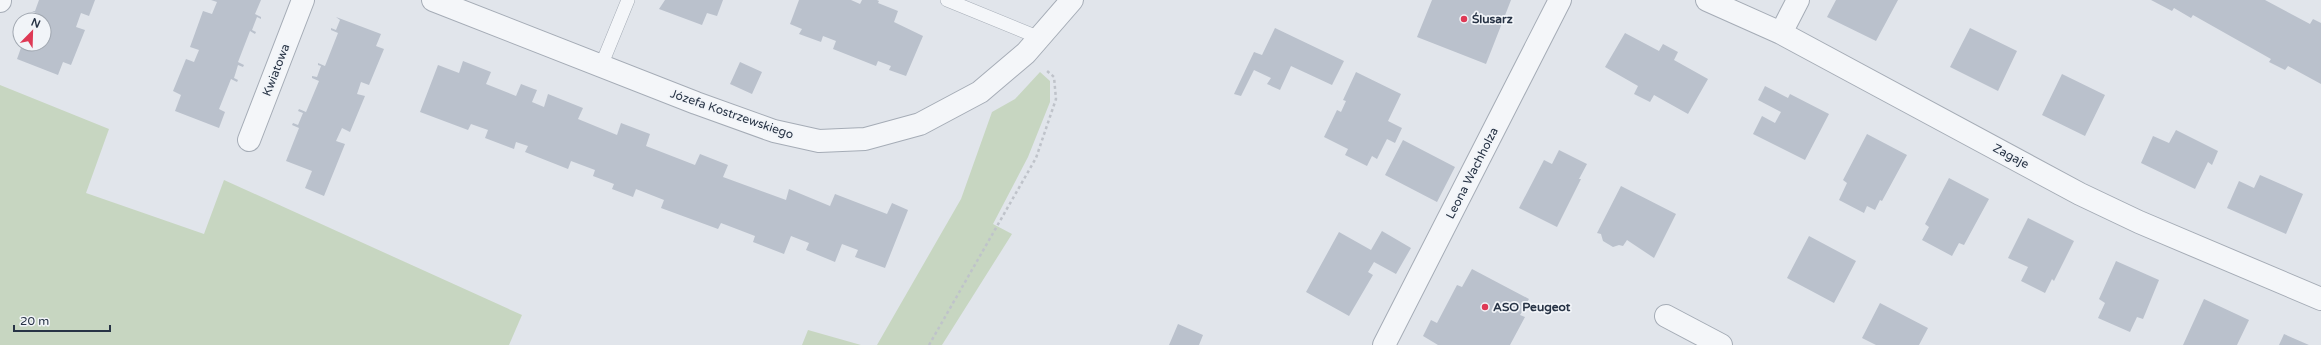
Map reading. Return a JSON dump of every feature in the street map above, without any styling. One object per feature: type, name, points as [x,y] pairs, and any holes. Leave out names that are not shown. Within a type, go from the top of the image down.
[{"type":"street","name":"Kwiatowa","points":[[249,140],[303,0]]},
{"type":"street","name":"Józefa Kostrzewskiego","points":[[433,0],[696,103],[774,131],[819,141],[865,139],[920,124],[980,92],[1033,46],[1072,0]]},
{"type":"street","name":"Leona Wachholza","points":[[1384,345],[1560,0]]},
{"type":"street","name":"Zagaje","points":[[1707,0],[1781,33],[2080,194],[2139,222],[2321,299]]},
{"type":"street","points":[[1781,33],[1798,0]]},
{"type":"street","points":[[1666,316],[1721,345]]},
{"type":"lane","points":[[601,66],[628,0]]},
{"type":"lane","points":[[947,0],[1033,46]]},
{"type":"path","points":[[929,345],[1036,158],[1056,99],[1054,77],[1033,46]]},
{"type":"green space","points":[[1040,72],[1050,81],[1050,102],[1028,157],[993,224],[1012,234],[942,345],[877,345],[961,199],[992,112],[1015,99]]},
{"type":"green space","points":[[0,85],[109,129],[86,193],[204,234],[224,180],[522,315],[509,345],[0,345]]},
{"type":"green space","points":[[808,330],[861,345],[802,345]]},
{"type":"building","points":[[39,0],[95,0],[89,16],[81,13],[76,27],[85,30],[71,65],[63,62],[58,75],[17,59],[20,52],[52,52],[52,12],[32,11],[35,11]]},
{"type":"building","points":[[211,0],[261,0],[255,14],[261,17],[261,19],[257,17],[252,30],[256,32],[255,34],[250,31],[238,62],[244,65],[243,67],[238,65],[234,78],[238,80],[237,82],[231,79],[219,109],[225,112],[219,128],[175,111],[181,95],[173,91],[186,59],[194,62],[199,50],[190,47],[203,11],[212,14],[217,2]]},
{"type":"building","points":[[665,0],[723,0],[717,16],[707,13],[702,25],[659,9]]},
{"type":"building","points":[[799,0],[851,0],[860,4],[862,0],[877,0],[879,1],[878,3],[898,11],[894,22],[923,36],[906,76],[889,70],[891,66],[878,61],[876,66],[833,49],[836,41],[823,36],[821,42],[799,34],[802,29],[790,24]]},
{"type":"building","name":"Ślusarz","points":[[1432,0],[1511,0],[1486,64],[1417,37]]},
{"type":"building","points":[[1836,0],[1898,0],[1876,41],[1827,17]]},
{"type":"building","points":[[2151,0],[2265,0],[2310,24],[2313,19],[2321,23],[2321,84],[2288,66],[2285,70],[2269,62],[2271,59],[2193,15],[2191,18],[2174,8],[2172,11]]},
{"type":"building","points":[[336,17],[381,34],[376,46],[384,49],[369,85],[361,82],[357,94],[365,96],[350,132],[342,128],[336,141],[345,144],[324,196],[305,188],[312,171],[286,161],[299,128],[292,125],[293,123],[298,125],[303,113],[298,111],[299,109],[306,112],[319,81],[312,78],[312,76],[317,77],[321,66],[318,65],[318,63],[325,66],[338,33],[331,30],[331,28],[336,30],[340,20]]},
{"type":"building","points":[[1275,28],[1344,61],[1332,85],[1291,66],[1280,90],[1267,84],[1271,78],[1254,70],[1241,96],[1234,94],[1254,52],[1262,55]]},
{"type":"building","points":[[1970,28],[2017,51],[1998,91],[1950,67]]},
{"type":"building","points":[[1625,33],[1659,51],[1663,44],[1678,52],[1674,60],[1708,79],[1688,114],[1654,95],[1650,102],[1634,94],[1638,86],[1605,67]]},
{"type":"building","points":[[463,61],[491,72],[486,84],[516,96],[521,84],[537,90],[532,102],[544,107],[548,94],[583,108],[578,119],[617,135],[621,123],[650,134],[646,146],[695,165],[700,154],[728,165],[723,177],[786,200],[789,189],[830,206],[835,194],[887,214],[892,203],[908,210],[885,268],[855,257],[858,250],[842,244],[835,262],[806,250],[809,243],[791,236],[784,254],[753,242],[755,236],[721,223],[718,229],[661,208],[664,200],[636,189],[633,197],[612,189],[614,184],[593,176],[595,170],[571,161],[568,169],[525,152],[528,146],[516,142],[514,149],[485,138],[488,130],[471,124],[468,130],[420,112],[438,65],[459,73]]},
{"type":"building","points":[[740,62],[762,72],[752,94],[730,84]]},
{"type":"building","points":[[1356,72],[1401,94],[1388,121],[1402,128],[1395,143],[1387,139],[1377,159],[1372,156],[1367,166],[1345,155],[1348,149],[1324,137],[1337,110],[1341,112],[1346,101],[1343,100]]},
{"type":"building","points":[[2062,74],[2105,95],[2085,136],[2042,115]]},
{"type":"building","points":[[1765,86],[1788,98],[1790,94],[1829,114],[1805,160],[1753,134],[1762,116],[1775,123],[1781,112],[1758,100]]},
{"type":"building","points":[[2176,130],[2218,151],[2212,165],[2208,162],[2195,189],[2141,163],[2153,136],[2169,143]]},
{"type":"building","points":[[1867,134],[1907,155],[1882,201],[1880,200],[1875,210],[1867,206],[1864,213],[1839,200],[1847,183],[1843,180]]},
{"type":"building","points":[[1403,140],[1455,167],[1437,202],[1385,175]]},
{"type":"building","points":[[1559,150],[1587,164],[1557,227],[1519,208],[1544,160],[1552,164]]},
{"type":"building","points":[[2260,175],[2303,194],[2286,234],[2227,208],[2239,181],[2254,188]]},
{"type":"building","points":[[1949,178],[1989,199],[1964,245],[1959,243],[1952,256],[1922,240],[1929,227],[1925,224]]},
{"type":"building","points":[[1621,186],[1676,214],[1654,258],[1627,240],[1623,246],[1619,245],[1613,247],[1603,241],[1601,234],[1597,233]]},
{"type":"building","points":[[2028,218],[2074,241],[2054,281],[2052,279],[2045,293],[2021,281],[2028,267],[2008,258]]},
{"type":"building","points":[[1382,231],[1411,248],[1396,274],[1374,262],[1368,272],[1373,275],[1349,316],[1306,292],[1339,232],[1371,250]]},
{"type":"building","points":[[1809,236],[1856,261],[1834,303],[1787,278]]},
{"type":"building","points":[[2116,261],[2159,280],[2143,319],[2137,317],[2130,332],[2098,318],[2105,303],[2099,299]]},
{"type":"building","name":"ASO Peugeot","points":[[1472,269],[1529,299],[1520,315],[1525,317],[1510,345],[1438,345],[1423,336],[1431,320],[1437,323],[1457,285],[1462,287]]},
{"type":"building","points":[[2204,299],[2249,320],[2237,345],[2183,345]]},
{"type":"building","points":[[1880,303],[1928,328],[1919,345],[1876,345],[1862,338]]},
{"type":"building","points":[[1178,324],[1203,335],[1199,345],[1169,345]]},
{"type":"building","points":[[2284,334],[2309,345],[2279,345]]},
{"type":"place","name":"Ślusarz","points":[[1464,19]]},
{"type":"place","name":"ASO Peugeot","points":[[1485,307]]}]
